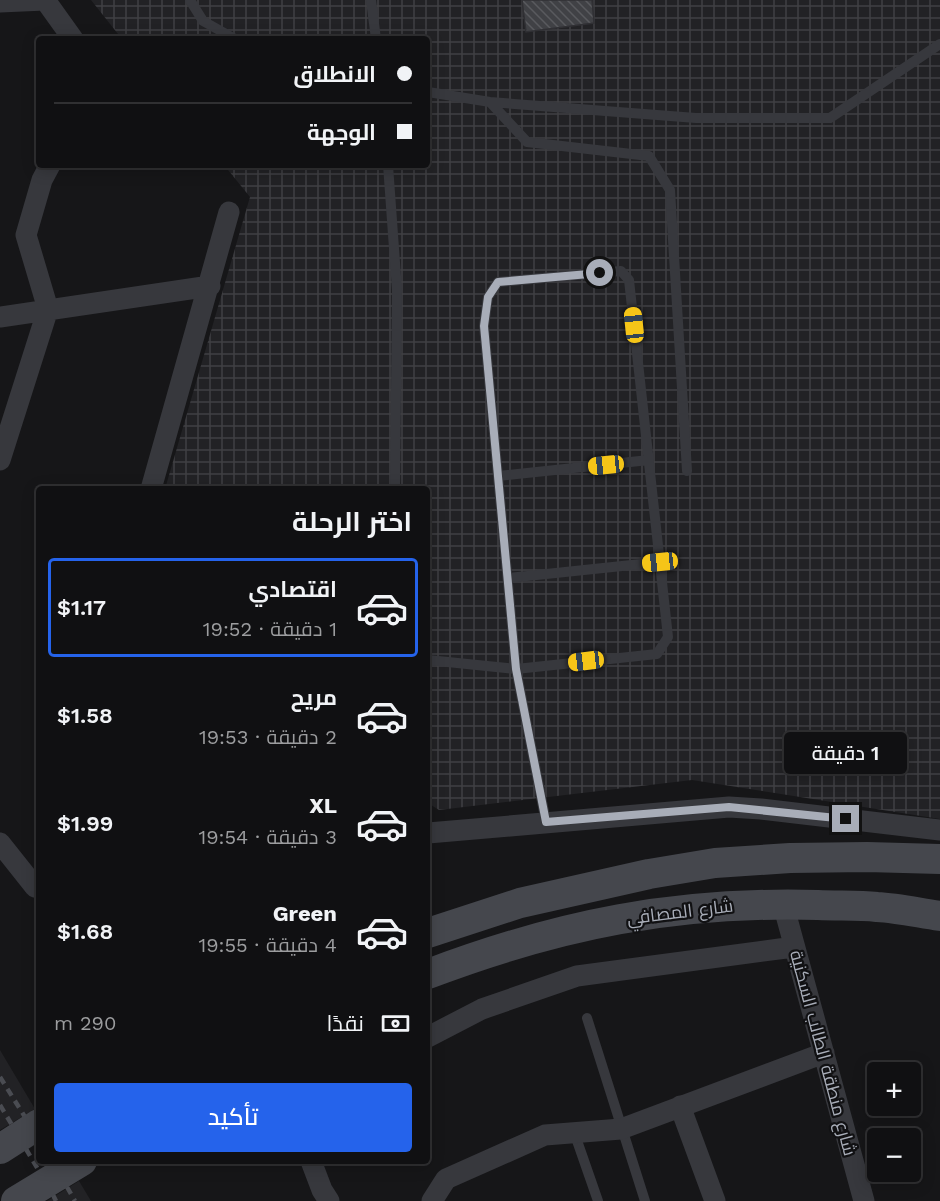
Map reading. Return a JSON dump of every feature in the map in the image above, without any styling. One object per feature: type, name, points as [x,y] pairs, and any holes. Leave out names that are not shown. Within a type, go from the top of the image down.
[{"type":"main road","points":[[430,932],[520,903],[650,874],[715,863],[790,858],[867,857],[940,860]]},
{"type":"main road","name":"شارع المصافي","points":[[430,973],[485,952],[537,937],[603,921],[676,909],[739,904],[783,904],[877,907],[940,916]]},
{"type":"main road","points":[[0,1149],[36,1127]]},
{"type":"main road","points":[[16,1201],[77,1164]]},
{"type":"street","points":[[0,2],[45,0],[71,36]]},
{"type":"street","points":[[0,460],[48,309],[26,235],[42,180],[48,168]]},
{"type":"street","points":[[152,486],[229,212]]},
{"type":"street","points":[[0,317],[210,286]]},
{"type":"street","points":[[430,833],[729,807],[940,830]]},
{"type":"street","points":[[0,843],[36,881]]},
{"type":"street","name":"شارع منطقة الطالب السكنية","points":[[783,904],[864,1201]]},
{"type":"street","points":[[430,1036],[482,1009],[577,976],[794,947]]},
{"type":"street","points":[[430,1201],[446,1179],[545,1135],[621,1129],[824,1053]]},
{"type":"street","points":[[680,1106],[716,1201]]},
{"type":"street","points":[[312,1164],[322,1190],[329,1201]]},
{"type":"lane","points":[[190,0],[203,21],[230,36]]},
{"type":"lane","points":[[371,0],[376,36]]},
{"type":"lane","points":[[430,92],[490,102],[696,118],[830,118],[940,45]]},
{"type":"lane","points":[[490,102],[527,142],[650,156],[670,190],[687,471]]},
{"type":"lane","points":[[388,168],[397,290],[395,486]]},
{"type":"lane","points":[[430,660],[516,669],[657,654],[668,637],[629,280],[621,271],[498,282],[488,297],[484,326],[516,669],[546,822]]},
{"type":"lane","points":[[498,476],[649,460]]},
{"type":"lane","points":[[508,578],[660,562]]},
{"type":"lane","points":[[586,1018],[645,1201]]},
{"type":"lane","points":[[574,1132],[598,1201]]},
{"type":"shaded area","points":[[91,0],[940,0],[940,819],[692,780],[439,810],[430,804],[430,486],[166,486],[250,197],[226,168],[430,168],[430,36],[120,36]]},
{"type":"shaded area","points":[[0,1050],[35,1109],[0,1130]]},
{"type":"shaded area","points":[[79,1181],[91,1201],[47,1201]]},
{"type":"building","points":[[522,0],[592,0],[594,23],[526,32]]},
{"type":"railway","points":[[0,1077],[25,1117]]},
{"type":"railway","points":[[0,1105],[12,1125]]},
{"type":"railway","points":[[26,1149],[39,1171]]},
{"type":"railway","points":[[67,1187],[75,1201]]},
{"type":"railway","points":[[53,1195],[56,1201]]},
{"type":"route","points":[[600,273],[498,282],[488,297],[484,326],[516,669],[546,822],[729,807],[846,819]]}]
